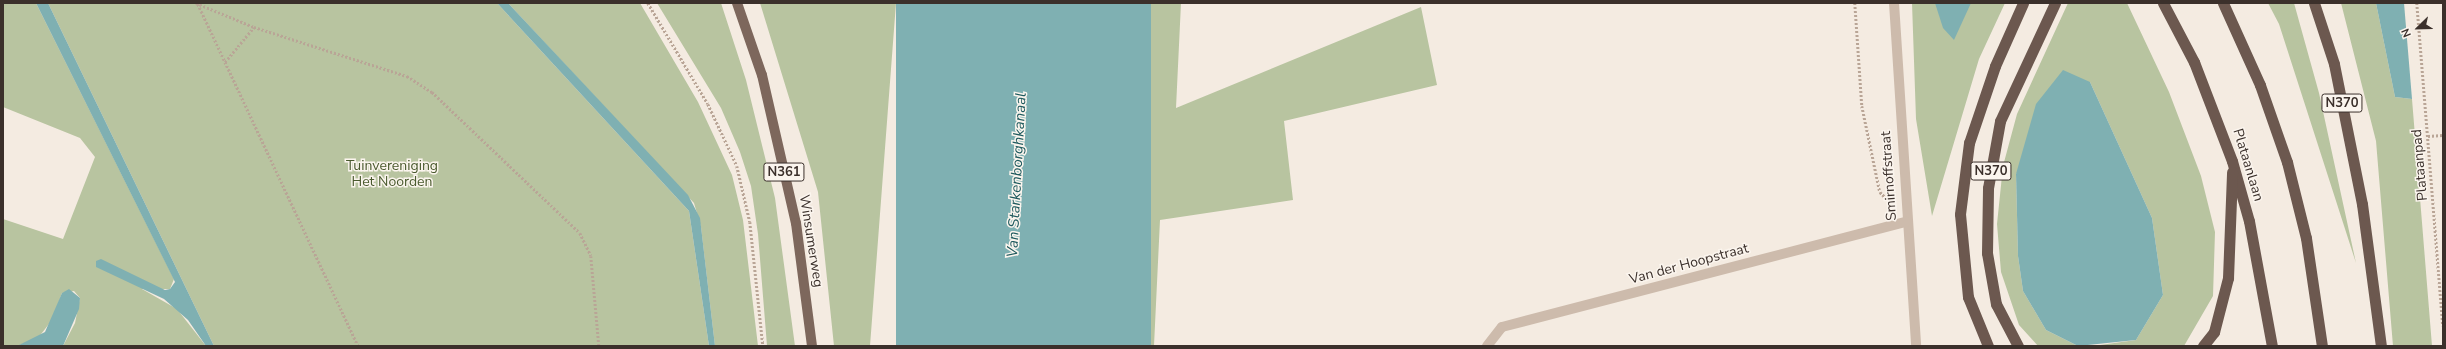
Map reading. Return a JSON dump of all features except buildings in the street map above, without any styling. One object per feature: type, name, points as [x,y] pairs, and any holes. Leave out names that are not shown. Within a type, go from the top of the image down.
[{"type":"highway","name":"N370","points":[[1988,346],[1968,297],[1960,214],[1969,143],[1995,66],[2023,3]]},
{"type":"highway","name":"N370","points":[[2018,346],[1996,304],[1987,254],[1988,188],[2000,121],[2055,3]]},
{"type":"highway","name":"Plataanlaan","points":[[2163,3],[2194,62],[2232,161],[2250,221],[2272,346]]},
{"type":"highway","points":[[2223,3],[2260,85],[2287,162],[2306,238],[2322,346]]},
{"type":"highway","name":"N370","points":[[2314,3],[2334,64],[2361,196],[2381,346]]},
{"type":"highway","points":[[2203,346],[2214,332],[2228,278],[2232,161]]},
{"type":"main road","name":"Winsumerweg","points":[[737,3],[762,75],[796,223],[812,346]]},
{"type":"street","name":"Smirnoffstraat","points":[[1894,3],[1906,222],[1916,346]]},
{"type":"street","name":"Van der Hoopstraat","points":[[1488,346],[1502,327],[1906,222]]},
{"type":"path","points":[[197,3],[254,27],[407,76],[432,92],[580,233],[591,256],[599,346]]},
{"type":"path","points":[[197,3],[358,346]]},
{"type":"path","points":[[648,3],[708,104],[738,166],[750,222],[763,346]]},
{"type":"path","points":[[1855,3],[1862,106],[1880,192],[1906,222]]},
{"type":"path","name":"Plataanpad","points":[[2417,3],[2443,326]]},
{"type":"path","points":[[225,62],[254,27]]},
{"type":"path","points":[[2428,136],[2443,135]]},
{"type":"green space","points":[[3,3],[36,3],[174,279],[170,289],[142,289],[177,309],[206,346],[63,346],[75,323],[80,298],[74,291],[62,293],[52,320],[38,338],[17,346],[3,346],[3,219],[63,239],[95,157],[80,138],[3,107]]},
{"type":"green space","name":"Tuinvereniging Het Noorden","points":[[48,3],[497,3],[689,211],[709,346],[214,346]]},
{"type":"green space","points":[[508,3],[640,3],[698,102],[732,175],[743,220],[758,346],[715,346],[701,227],[694,203]]},
{"type":"green space","points":[[657,3],[721,3],[746,80],[775,198],[795,346],[767,346],[758,234],[751,186],[740,152],[721,108]]},
{"type":"green space","points":[[760,3],[896,3],[870,346],[834,346],[818,192]]},
{"type":"green space","points":[[1151,3],[1181,3],[1176,108],[1421,7],[1437,85],[1284,121],[1293,200],[1160,220],[1154,346],[1129,346]]},
{"type":"green space","points":[[1912,3],[2005,3],[1979,59],[1932,216],[1916,119]]},
{"type":"green space","points":[[2068,3],[2127,3],[2169,92],[2201,176],[2215,232],[2213,296],[2184,346],[2093,346],[2136,340],[2163,295],[2152,218],[2090,82],[2016,174],[2018,256],[2023,291],[2046,330],[2078,346],[2038,346],[2019,325],[2001,272],[1997,224],[2003,166],[2017,114]]},
{"type":"green space","points":[[2268,3],[2294,3],[2319,93],[2356,263],[2279,24]]},
{"type":"green space","points":[[2341,3],[2376,3],[2395,97],[2412,99],[2432,346],[2393,346],[2376,141]]},
{"type":"water","points":[[36,3],[48,3],[214,346],[206,346],[188,320],[164,299],[96,267],[96,261],[101,259],[165,290],[170,289],[175,282]]},
{"type":"water","points":[[497,3],[508,3],[688,195],[700,218],[715,346],[709,346],[689,211]]},
{"type":"water","name":"Van Starkenborghkanaal","points":[[896,3],[1151,3],[1151,346],[896,346]]},
{"type":"water","points":[[1935,3],[1971,3],[1954,40],[1943,28]]},
{"type":"water","points":[[2376,3],[2404,3],[2412,99],[2395,97]]},
{"type":"water","points":[[2063,70],[2090,82],[2152,218],[2163,295],[2136,340],[2078,346],[2046,330],[2023,291],[2018,256],[2016,174],[2036,104]]},
{"type":"water","points":[[69,289],[80,298],[79,309],[63,346],[17,346],[45,332],[62,293]]}]
